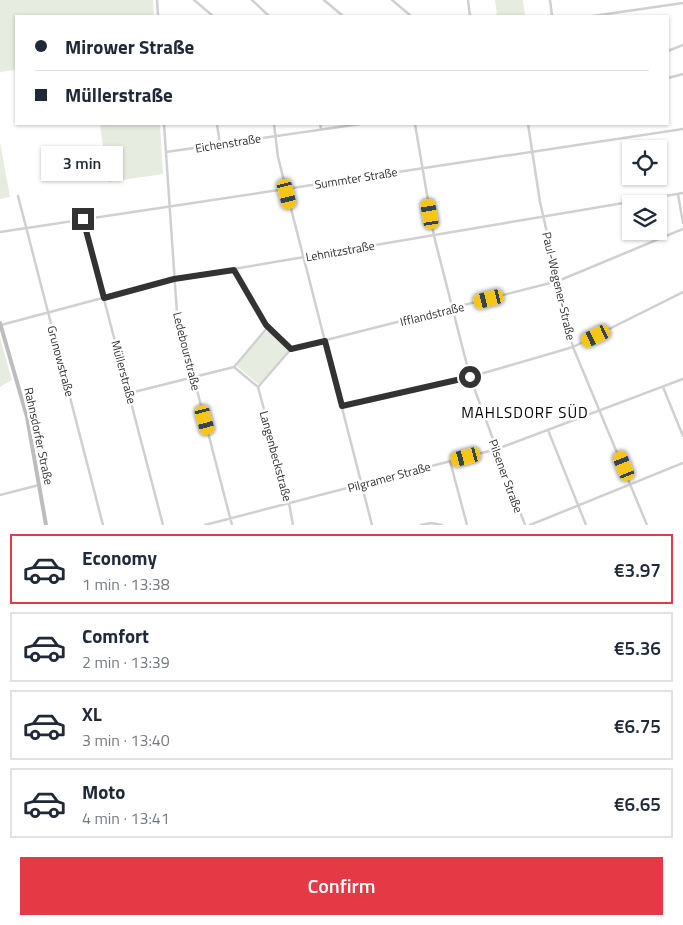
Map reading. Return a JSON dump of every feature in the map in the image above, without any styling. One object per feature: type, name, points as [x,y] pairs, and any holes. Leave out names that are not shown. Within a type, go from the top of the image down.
[{"type":"street","points":[[157,0],[158,15]]},
{"type":"street","points":[[194,0],[212,15]]},
{"type":"street","points":[[252,0],[268,15]]},
{"type":"street","points":[[324,0],[342,15]]},
{"type":"street","points":[[392,0],[410,15]]},
{"type":"street","points":[[468,0],[470,15]]},
{"type":"street","points":[[550,0],[552,15]]},
{"type":"street","points":[[600,15],[683,4]]},
{"type":"street","points":[[669,51],[683,45]]},
{"type":"street","points":[[669,78],[683,74]]},
{"type":"street","name":"Ledebourstraße","points":[[164,125],[177,313],[232,525]]},
{"type":"street","points":[[217,125],[220,144]]},
{"type":"street","points":[[274,125],[278,157],[372,525]]},
{"type":"street","points":[[320,125],[321,129]]},
{"type":"street","name":"Eichenstraße","points":[[166,152],[354,125]]},
{"type":"street","name":"Pilsener Straße","points":[[415,125],[434,236],[470,377],[525,525]]},
{"type":"street","name":"Paul-Wegener-Straße","points":[[528,125],[543,217],[574,347],[647,525]]},
{"type":"street","name":"Summter Straße","points":[[0,232],[683,129]]},
{"type":"street","points":[[678,194],[683,223]]},
{"type":"street","name":"Lehnitzstraße","points":[[0,324],[174,279],[683,194]]},
{"type":"street","name":"Grunowstraße","points":[[18,196],[103,525]]},
{"type":"street","name":"Müllerstraße","points":[[83,219],[163,525]]},
{"type":"street","name":"Ifflandstraße","points":[[291,349],[558,281],[683,229]]},
{"type":"street","points":[[234,270],[268,327],[291,349],[258,387],[234,367]]},
{"type":"street","points":[[342,406],[470,377],[574,347],[683,292]]},
{"type":"street","name":"Rahnsdorfer Straße","points":[[0,324],[27,417],[46,525]]},
{"type":"street","points":[[130,393],[234,367],[268,327]]},
{"type":"street","name":"Pilgramer Straße","points":[[205,525],[497,449],[683,380]]},
{"type":"street","name":"Langenbeckstraße","points":[[258,387],[289,503],[293,525]]},
{"type":"street","points":[[663,387],[683,436]]},
{"type":"street","points":[[548,430],[586,525]]},
{"type":"street","points":[[450,461],[467,525]]},
{"type":"street","points":[[530,525],[683,463]]},
{"type":"street","points":[[0,495],[40,485]]},
{"type":"street","points":[[423,525],[434,522],[442,525]]},
{"type":"shaded area","points":[[0,0],[153,0],[154,15],[15,15],[15,70],[0,72]]},
{"type":"shaded area","points":[[495,0],[523,0],[525,15],[497,15]]},
{"type":"shaded area","points":[[100,125],[160,125],[163,174],[108,182]]},
{"type":"shaded area","points":[[0,142],[10,197],[0,199]]},
{"type":"shaded area","points":[[268,330],[280,339],[288,351],[259,384],[238,367],[237,364]]},
{"type":"shaded area","points":[[0,338],[12,380],[0,387]]},
{"type":"district","name":"MAHLSDORF SÜD","points":[[525,412]]},
{"type":"route","points":[[83,219],[104,298],[174,279],[234,270],[266,325],[291,349],[325,341],[342,406],[470,377]]}]
